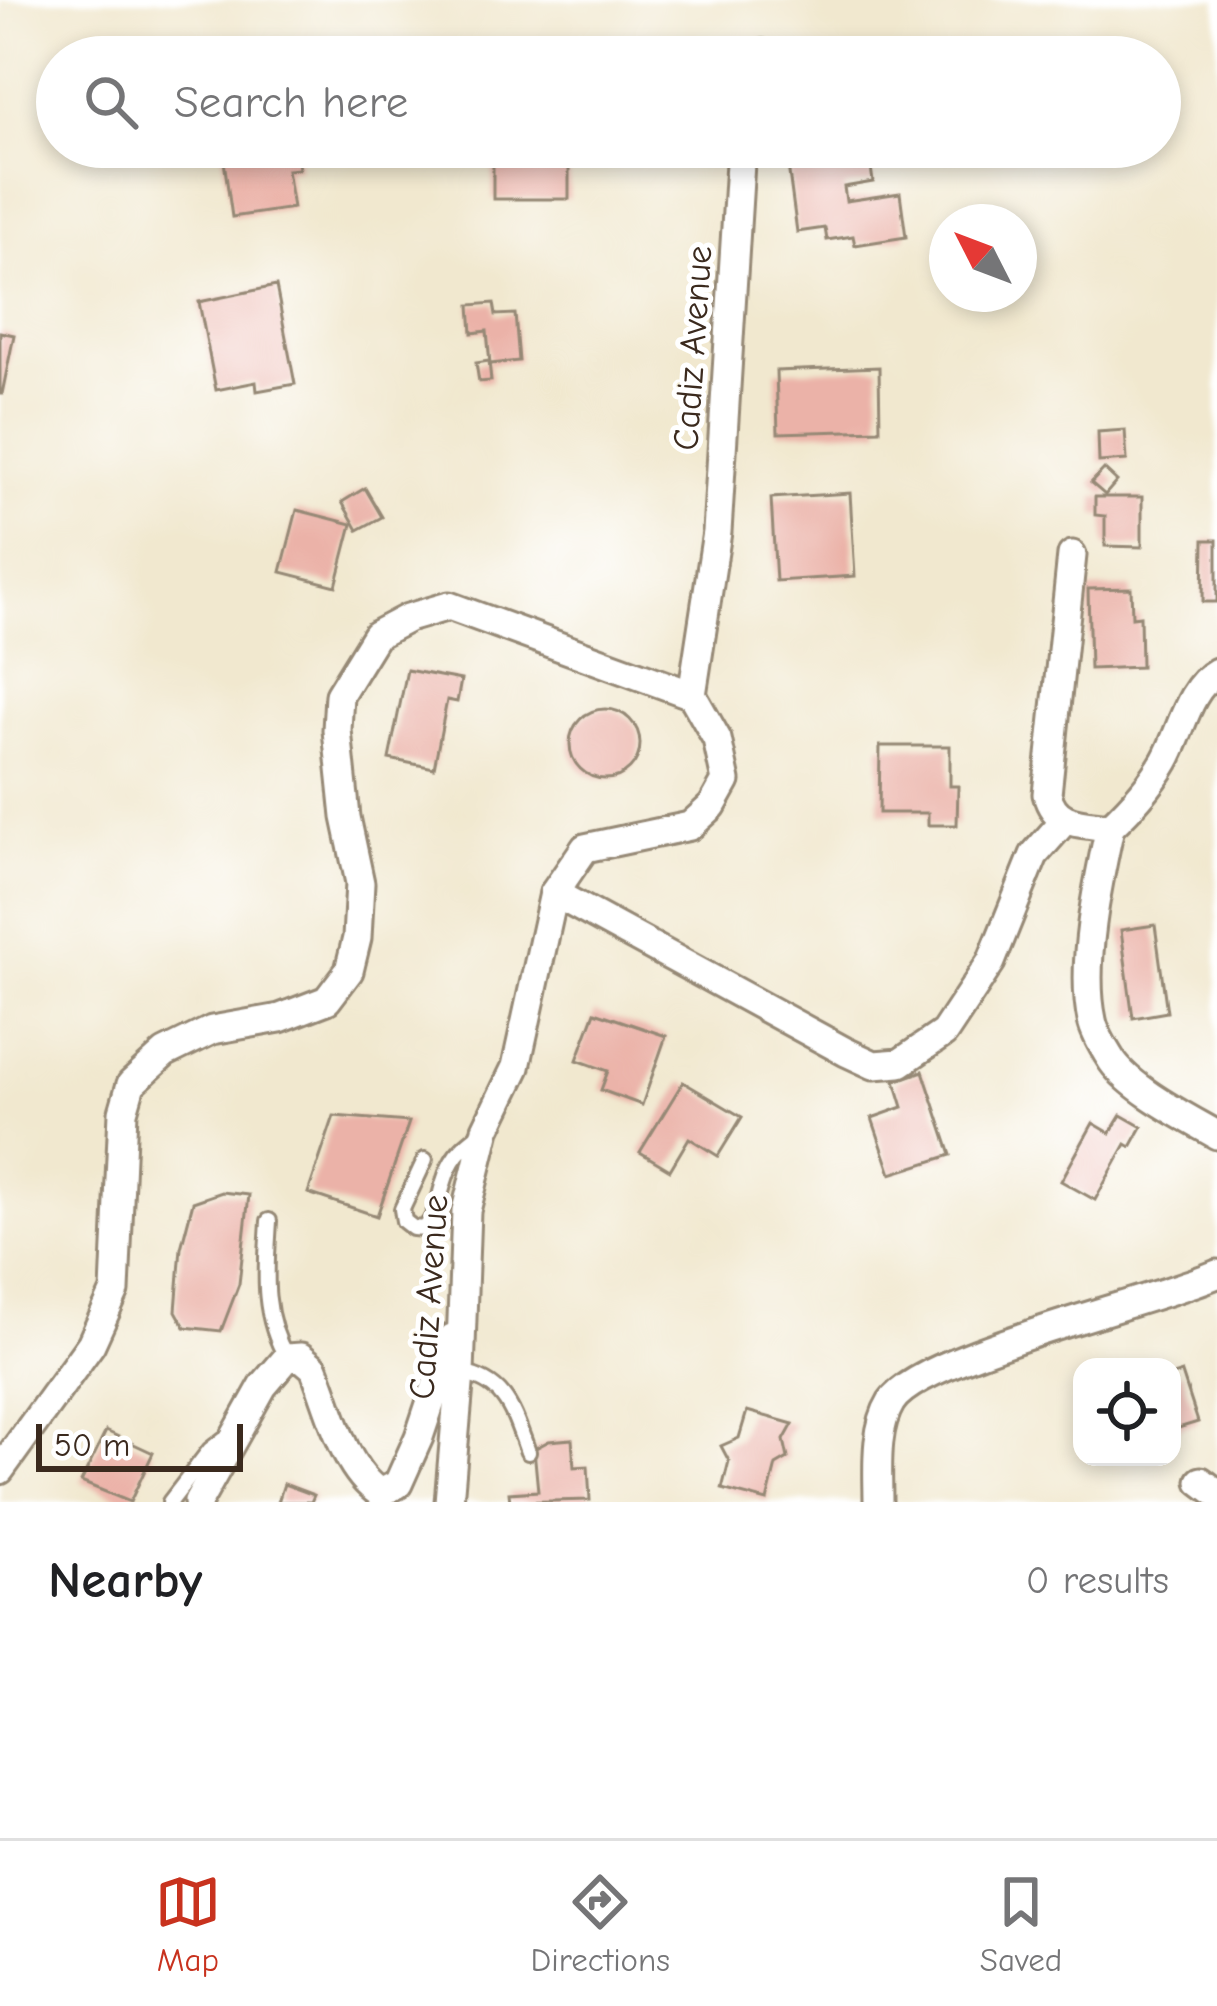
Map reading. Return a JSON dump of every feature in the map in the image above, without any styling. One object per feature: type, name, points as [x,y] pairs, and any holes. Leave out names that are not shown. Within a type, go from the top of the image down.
[{"type":"street","name":"Cadiz Avenue","points":[[692,695],[717,532],[740,168]]},
{"type":"street","points":[[1072,555],[1047,794],[1051,808],[1064,821],[1110,827]]},
{"type":"street","points":[[0,1470],[91,1344],[115,1291],[124,1112],[131,1084],[165,1053],[212,1030],[280,1018],[327,1000],[349,971],[357,938],[360,883],[346,817],[337,730],[339,695],[376,635],[408,618],[448,606],[692,695],[717,739],[726,781],[712,806],[690,826],[585,848],[554,893],[874,1065],[900,1063],[944,1033],[992,962],[1034,855],[1064,821]]},
{"type":"street","points":[[1217,671],[1204,679],[1166,759],[1138,801],[1110,827],[1089,972],[1092,1022],[1114,1064],[1168,1106],[1217,1135]]},
{"type":"street","name":"Cadiz Avenue","points":[[449,1502],[466,1210],[486,1129],[516,1067],[554,893]]},
{"type":"street","points":[[878,1502],[878,1443],[888,1406],[902,1388],[949,1363],[1217,1274]]},
{"type":"street","points":[[199,1502],[262,1386],[287,1358],[302,1357],[314,1368],[354,1465],[367,1484],[380,1492],[398,1484],[460,1317]]},
{"type":"lane","points":[[425,1160],[402,1209],[404,1221],[413,1228],[424,1229],[434,1219],[449,1166],[486,1129]]},
{"type":"lane","points":[[269,1221],[268,1313],[272,1334],[287,1358]]},
{"type":"lane","points":[[460,1373],[481,1377],[497,1388],[512,1410],[528,1452]]},
{"type":"lane","points":[[170,1502],[210,1450],[242,1424]]},
{"type":"building","points":[[225,168],[299,168],[287,170],[293,208],[232,217]]},
{"type":"building","points":[[493,168],[569,168],[569,199],[493,199]]},
{"type":"building","points":[[788,168],[871,168],[873,182],[844,187],[846,201],[900,193],[906,237],[855,245],[853,236],[827,240],[825,228],[797,232]]},
{"type":"building","points":[[276,286],[295,384],[257,391],[256,382],[216,390],[199,302]]},
{"type":"building","points":[[494,303],[496,315],[515,314],[519,361],[490,364],[487,331],[472,333],[470,305]]},
{"type":"building","points":[[0,332],[14,335],[2,394],[0,394]]},
{"type":"building","points":[[489,361],[491,381],[479,382],[476,363]]},
{"type":"building","points":[[879,367],[880,430],[778,433],[776,371]]},
{"type":"building","points":[[1125,430],[1127,460],[1099,462],[1098,432]]},
{"type":"building","points":[[1104,469],[1117,481],[1105,495],[1091,483]]},
{"type":"building","points":[[365,488],[382,517],[358,530],[342,502]]},
{"type":"building","points":[[850,493],[855,576],[776,581],[771,498]]},
{"type":"building","points":[[1095,497],[1142,497],[1142,547],[1105,546],[1105,516],[1095,515]]},
{"type":"building","points":[[297,510],[352,524],[336,586],[281,572]]},
{"type":"building","points":[[1204,540],[1217,540],[1217,602],[1203,602]]},
{"type":"building","points":[[1131,588],[1132,617],[1140,616],[1141,667],[1090,669],[1088,589]]},
{"type":"building","points":[[407,670],[461,680],[457,702],[447,700],[434,768],[389,759]]},
{"type":"building","points":[[605,709],[630,719],[640,744],[630,769],[605,779],[580,769],[570,744],[580,719]]},
{"type":"building","points":[[880,746],[950,746],[950,786],[958,786],[957,825],[928,825],[928,813],[879,813]]},
{"type":"building","points":[[1155,925],[1167,1012],[1133,1018],[1121,930]]},
{"type":"building","points":[[595,1012],[666,1036],[642,1105],[601,1090],[608,1071],[577,1060]]},
{"type":"building","points":[[923,1071],[951,1155],[891,1174],[872,1118],[903,1107],[895,1081]]},
{"type":"building","points":[[683,1082],[742,1117],[718,1156],[689,1138],[670,1170],[640,1152]]},
{"type":"building","points":[[1121,1115],[1142,1127],[1131,1147],[1126,1144],[1095,1200],[1061,1181],[1093,1123],[1110,1133]]},
{"type":"building","points":[[334,1116],[409,1122],[377,1216],[308,1193]]},
{"type":"building","points":[[222,1192],[249,1195],[239,1284],[221,1331],[185,1327],[176,1311],[181,1248],[193,1202]]},
{"type":"building","points":[[1181,1373],[1198,1422],[1181,1427]]},
{"type":"building","points":[[747,1411],[793,1424],[784,1440],[788,1458],[776,1465],[767,1501],[722,1489],[729,1461],[721,1446],[739,1438]]},
{"type":"building","points":[[106,1431],[153,1453],[130,1502],[81,1482]]},
{"type":"building","points":[[572,1439],[574,1467],[588,1466],[590,1500],[510,1502],[509,1493],[538,1491],[534,1449],[549,1441]]},
{"type":"building","points":[[284,1484],[314,1495],[311,1502],[278,1502]]}]
